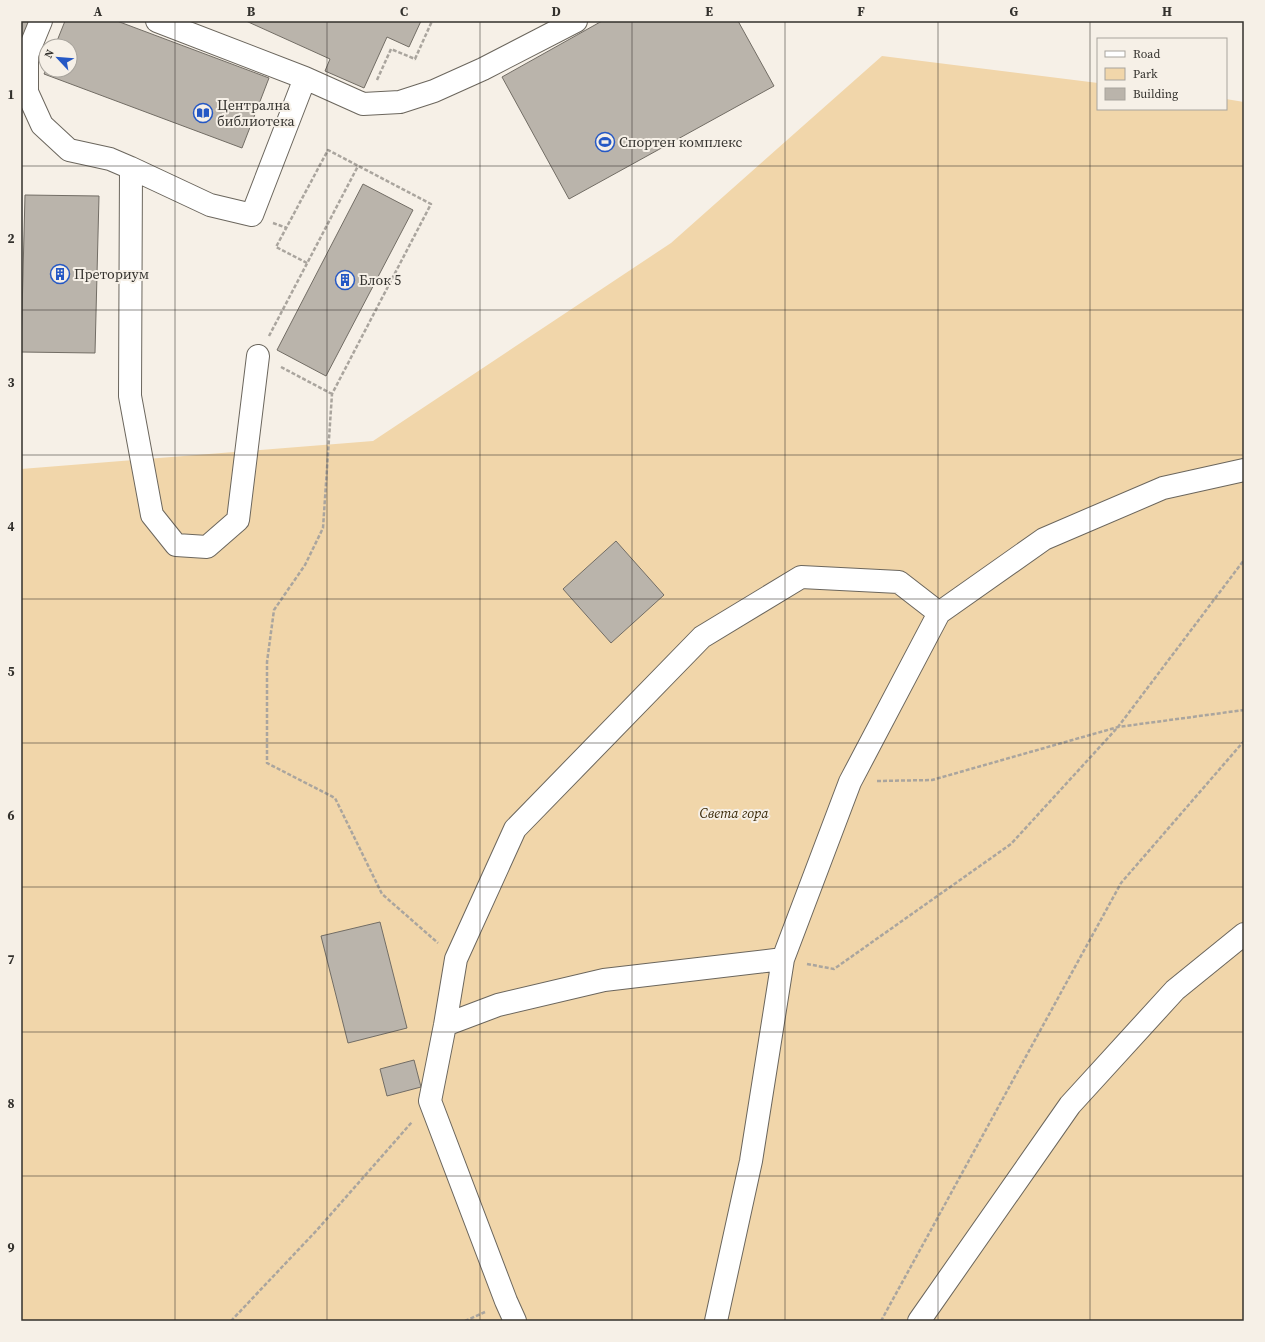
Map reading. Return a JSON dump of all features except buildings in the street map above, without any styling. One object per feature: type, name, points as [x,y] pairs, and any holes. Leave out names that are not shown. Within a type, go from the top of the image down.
[{"type":"lane","points":[[41,21],[27,55],[27,92],[42,125],[69,150],[110,159],[210,205],[252,215],[305,78]]},
{"type":"lane","points":[[157,21],[305,78],[363,104],[400,102],[434,91],[483,69],[576,21]]},
{"type":"lane","points":[[131,168],[130,396],[152,515],[176,545],[208,547],[238,520],[258,356]]},
{"type":"lane","points":[[716,1321],[751,1161],[783,959],[850,782],[939,613],[1044,538],[1163,488],[1244,470]]},
{"type":"lane","points":[[515,1321],[430,1101],[456,959],[516,830],[702,637],[800,577],[899,582],[939,613]]},
{"type":"lane","points":[[919,1321],[1070,1105],[1175,990],[1244,934]]},
{"type":"lane","points":[[445,1025],[498,1005],[604,980],[783,959]]},
{"type":"path","points":[[376,83],[391,49],[415,59],[432,21]]},
{"type":"path","points":[[307,263],[276,247],[328,150],[431,204],[332,394],[323,528],[305,565],[274,610],[267,662],[267,763],[335,798],[382,894],[456,959]]},
{"type":"path","points":[[332,394],[258,356],[358,166]]},
{"type":"path","points":[[783,959],[834,969],[1011,844],[1118,727],[1244,560]]},
{"type":"path","points":[[850,782],[932,780],[1118,727],[1244,710]]},
{"type":"path","points":[[881,1321],[1121,883],[1244,741]]},
{"type":"path","points":[[230,1321],[318,1230],[430,1101]]},
{"type":"green space","name":"Света гора","points":[[882,56],[1097,83],[1097,110],[1227,110],[1227,99],[1244,102],[1244,1321],[21,1321],[21,469],[373,441],[671,243]]},
{"type":"place","name":"Централна библиотека","points":[[203,113]]},
{"type":"place","name":"Спортен комплекс","points":[[605,142]]},
{"type":"place","name":"Преториум","points":[[60,274]]},
{"type":"place","name":"Блок 5","points":[[345,280]]}]
